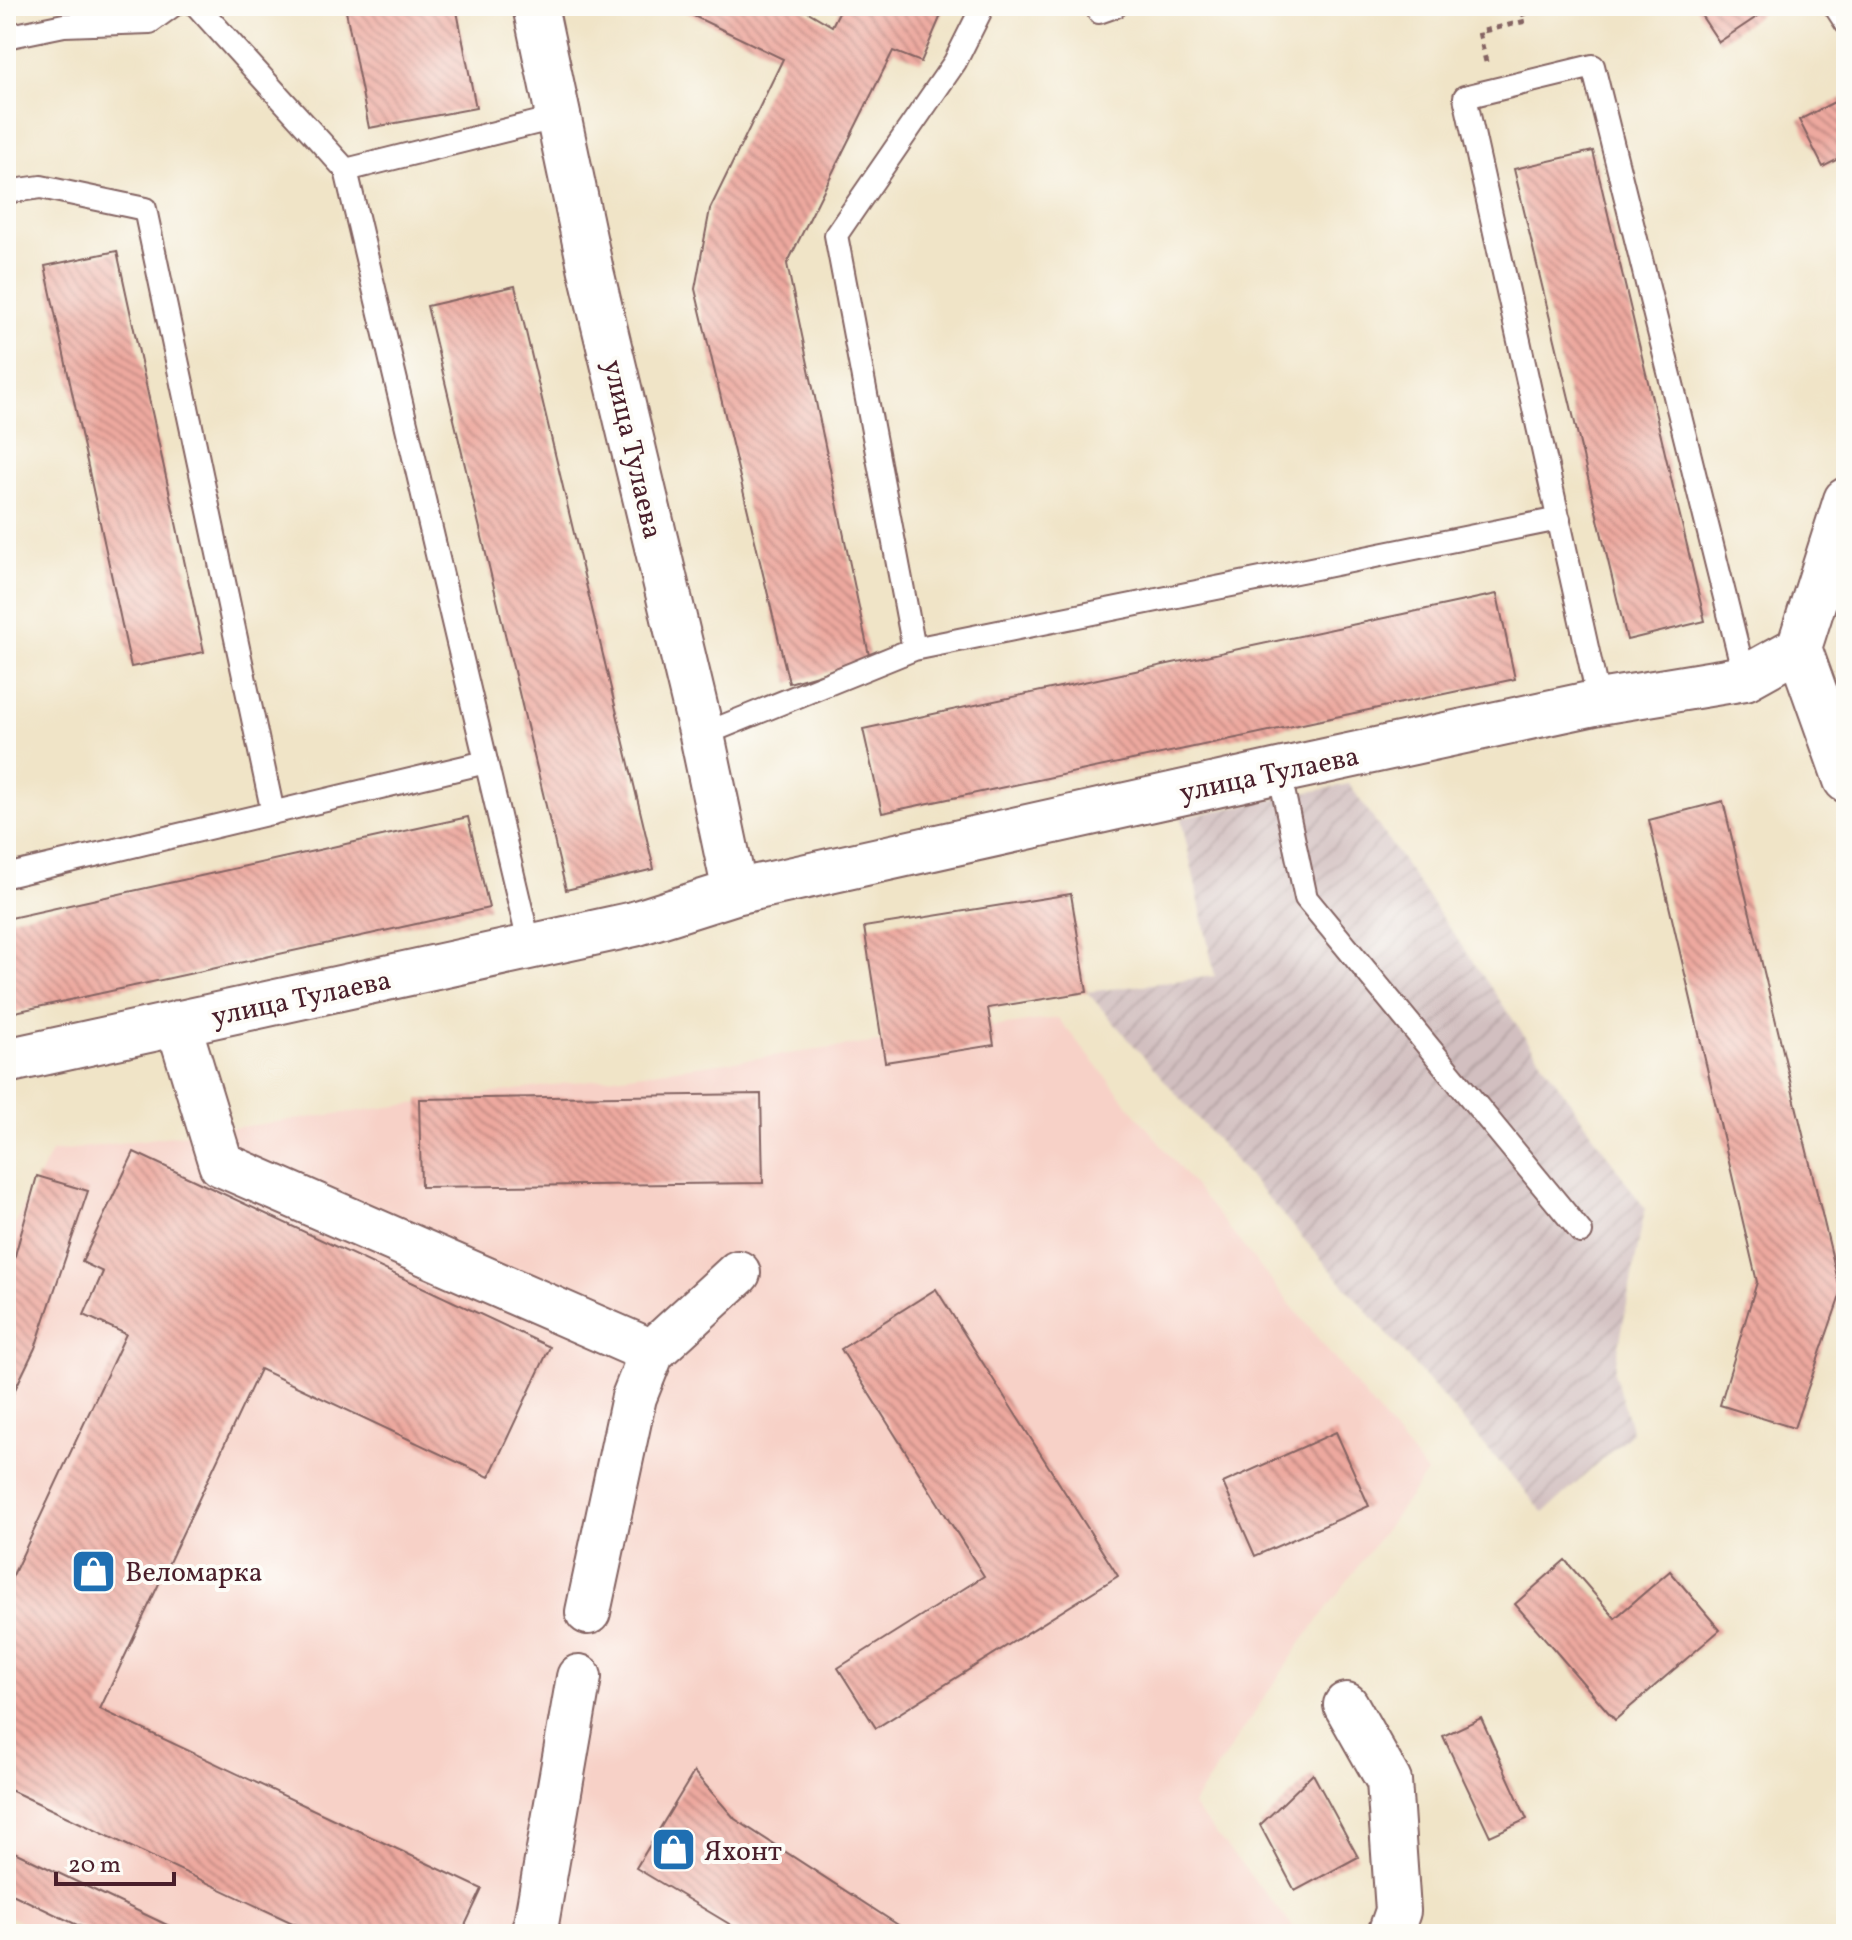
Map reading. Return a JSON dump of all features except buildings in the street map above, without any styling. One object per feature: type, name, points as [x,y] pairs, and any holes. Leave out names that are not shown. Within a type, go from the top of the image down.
[{"type":"street","name":"улица Тулаева","points":[[535,6],[591,271],[702,735],[735,892]]},
{"type":"street","points":[[1846,500],[1799,648],[1846,780]]},
{"type":"street","name":"улица Тулаева","points":[[6,1061],[634,924],[735,892],[1279,771],[1599,702],[1745,678],[1799,648]]},
{"type":"street","points":[[178,1023],[221,1164],[652,1352]]},
{"type":"street","points":[[588,1612],[634,1397],[652,1352],[738,1273]]},
{"type":"street","points":[[532,1934],[579,1677]]},
{"type":"street","points":[[1346,1705],[1389,1781],[1398,1911],[1390,1934]]},
{"type":"lane","points":[[6,37],[64,25],[150,22],[172,6]]},
{"type":"lane","points":[[197,6],[346,170],[530,947]]},
{"type":"lane","points":[[914,649],[836,235],[955,62],[983,6]]},
{"type":"lane","points":[[1835,6],[1846,23]]},
{"type":"lane","points":[[1599,702],[1465,97],[1593,66],[1745,678]]},
{"type":"lane","points":[[346,170],[559,117]]},
{"type":"lane","points":[[6,192],[41,187],[145,209],[273,813]]},
{"type":"lane","points":[[702,735],[914,649],[1559,519]]},
{"type":"lane","points":[[6,876],[486,762]]},
{"type":"lane","points":[[1279,771],[1306,898],[1581,1232]]},
{"type":"path","points":[[1493,90],[1479,32],[1526,21],[1520,6]]},
{"type":"shaded area","points":[[1349,784],[1645,1209],[1614,1372],[1632,1432],[1544,1513],[1087,992],[1215,976],[1181,818]]},
{"type":"shaded area","points":[[1058,1018],[1427,1473],[1302,1642],[1192,1805],[1299,1934],[46,1934],[6,1915],[6,1242],[51,1152]]},
{"type":"place","name":"Веломарка","points":[[94,1571]]},
{"type":"place","name":"Яхонт","points":[[673,1850]]}]
